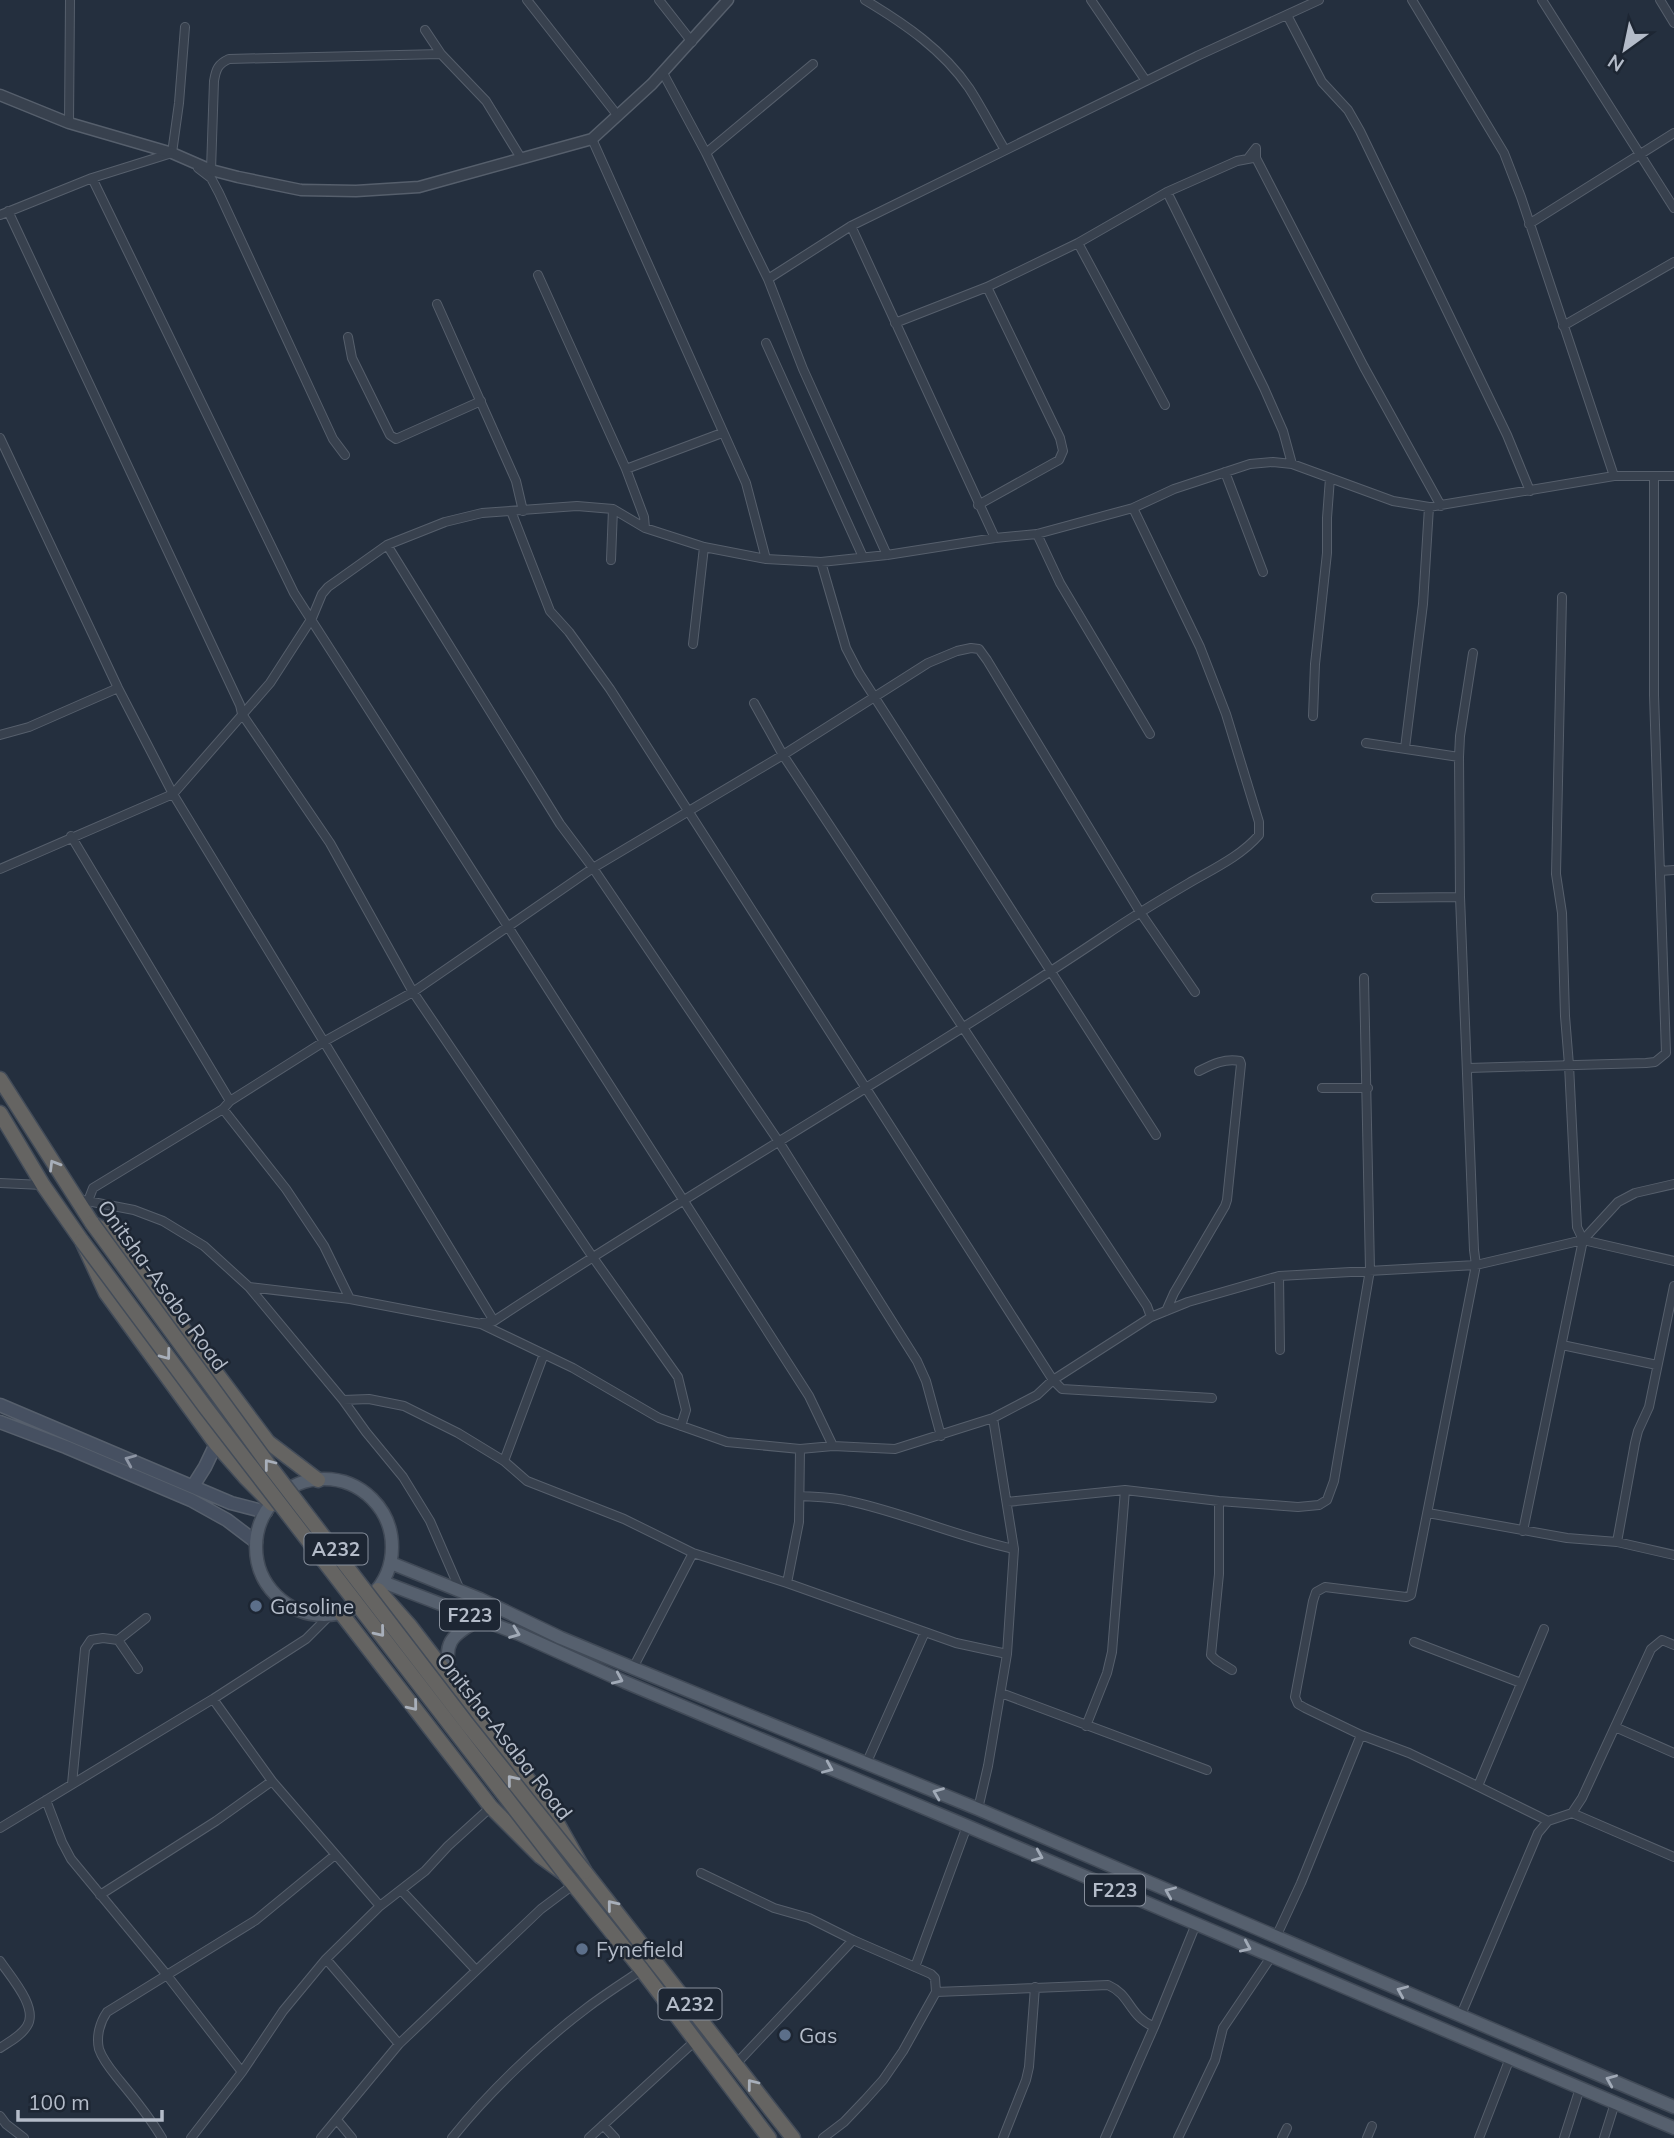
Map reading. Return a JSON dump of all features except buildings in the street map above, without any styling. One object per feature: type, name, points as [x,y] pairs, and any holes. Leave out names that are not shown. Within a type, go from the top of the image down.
[{"type":"highway","name":"Onitsha-Asaba Road","points":[[0,1079],[81,1200],[92,1223],[260,1452],[468,1725],[669,1977],[793,2138]]},
{"type":"highway","name":"A232","points":[[0,1114],[43,1185],[82,1241],[206,1408],[769,2138]]},
{"type":"highway","points":[[92,1223],[104,1230],[133,1262],[268,1442],[318,1480]]},
{"type":"highway","points":[[82,1241],[106,1293],[216,1444],[269,1508]]},
{"type":"highway","points":[[380,1586],[544,1800],[585,1872]]},
{"type":"highway","points":[[336,1614],[491,1807],[540,1856],[569,1880]]},
{"type":"highway","points":[[657,1991],[669,1977]]},
{"type":"main road","points":[[0,1405],[231,1503],[269,1508]]},
{"type":"main road","points":[[0,1422],[191,1500],[227,1520],[256,1542]]},
{"type":"main road","points":[[193,1486],[216,1444]]},
{"type":"main road","points":[[318,1480],[349,1485],[368,1496],[382,1511],[392,1542],[390,1563],[380,1586],[360,1605],[336,1614],[309,1613],[281,1599],[267,1583],[258,1564],[256,1542],[261,1522],[269,1508],[279,1496],[298,1485],[318,1480]]},
{"type":"main road","name":"F223","points":[[390,1563],[461,1591],[561,1638],[978,1810],[1674,2107]]},
{"type":"main road","name":"F223","points":[[380,1586],[519,1634],[625,1682],[1674,2128]]},
{"type":"main road","points":[[455,1685],[447,1664],[446,1651],[453,1637],[481,1619]]},
{"type":"main road","points":[[556,1651],[561,1638]]},
{"type":"street","points":[[69,123],[70,0]]},
{"type":"street","points":[[527,0],[618,116]]},
{"type":"street","points":[[659,0],[692,41]]},
{"type":"street","points":[[0,95],[69,123],[172,153],[211,170],[301,190],[356,191],[419,187],[592,139],[663,73],[728,0]]},
{"type":"street","points":[[866,0],[928,43],[951,66],[969,88],[1005,150]]},
{"type":"street","points":[[1091,0],[1146,81]]},
{"type":"street","points":[[768,279],[851,226],[1146,81],[1319,0]]},
{"type":"street","points":[[1412,0],[1504,153],[1614,476]]},
{"type":"street","points":[[1542,0],[1674,208]]},
{"type":"street","points":[[1660,0],[1674,23]]},
{"type":"street","points":[[1287,15],[1322,82],[1348,110],[1366,142],[1507,435],[1530,491]]},
{"type":"street","points":[[172,153],[185,27]]},
{"type":"street","points":[[425,30],[441,54],[486,101],[521,158]]},
{"type":"street","points":[[211,170],[214,81],[220,63],[229,59],[441,54]]},
{"type":"street","points":[[706,153],[813,64]]},
{"type":"street","points":[[663,73],[768,279],[803,369],[887,555]]},
{"type":"street","points":[[1529,224],[1674,133]]},
{"type":"street","points":[[592,139],[746,483],[766,559]]},
{"type":"street","points":[[172,153],[92,178],[4,213],[242,714],[330,843],[413,992],[592,1256],[678,1377],[686,1410],[681,1426]]},
{"type":"street","points":[[172,153],[211,178],[333,439],[345,455]]},
{"type":"street","points":[[895,323],[987,287],[1078,243],[1167,192],[1237,161],[1252,158],[1441,506]]},
{"type":"street","points":[[92,178],[295,593],[808,1396],[833,1446]]},
{"type":"street","points":[[1167,192],[1264,387],[1283,430],[1292,464]]},
{"type":"street","points":[[851,226],[995,538]]},
{"type":"street","points":[[1078,243],[1165,405]]},
{"type":"street","points":[[1563,326],[1674,262]]},
{"type":"street","points":[[538,275],[626,469],[644,517],[645,528]]},
{"type":"street","points":[[978,505],[1059,460],[1063,451],[1060,438],[987,287]]},
{"type":"street","points":[[437,304],[516,481],[523,511]]},
{"type":"street","points":[[348,337],[352,358],[390,435],[396,439],[481,401]]},
{"type":"street","points":[[766,343],[863,557]]},
{"type":"street","points":[[626,469],[722,433]]},
{"type":"street","points":[[0,438],[118,688],[173,794],[494,1321]]},
{"type":"street","points":[[0,869],[173,794],[270,683],[312,618],[322,594],[328,587],[387,545],[445,522],[482,513],[577,506],[614,509],[645,528],[704,547],[766,559],[821,562],[1037,534],[1133,508],[1174,489],[1250,464],[1273,461],[1292,464],[1393,501],[1429,507],[1614,476],[1674,476]]},
{"type":"street","points":[[1225,472],[1263,572]]},
{"type":"street","points":[[1468,1068],[1646,1063],[1655,1062],[1666,1053],[1654,695],[1654,477]]},
{"type":"street","points":[[1313,716],[1315,664],[1327,553],[1330,478]]},
{"type":"street","points":[[1405,748],[1423,604],[1429,507]]},
{"type":"street","points":[[481,1324],[494,1321],[592,1256],[866,1088],[1140,912],[1216,867],[1252,843],[1259,835],[1259,822],[1209,669],[1133,508]]},
{"type":"street","points":[[611,560],[614,509]]},
{"type":"street","points":[[511,511],[550,611],[569,632],[610,690],[1053,1380],[1062,1389],[1212,1398]]},
{"type":"street","points":[[1037,534],[1060,583],[1150,734]]},
{"type":"street","points":[[387,545],[560,824],[593,868],[779,1142],[922,1370],[941,1436]]},
{"type":"street","points":[[693,644],[704,547]]},
{"type":"street","points":[[821,562],[846,648],[859,673],[1156,1135]]},
{"type":"street","points":[[1562,597],[1556,874],[1562,913],[1577,1227],[1583,1240]]},
{"type":"street","points":[[81,1200],[93,1188],[223,1109],[230,1101],[325,1041],[413,992],[593,868],[783,755],[928,663],[971,648],[979,649],[1140,912],[1195,992]]},
{"type":"street","points":[[1473,653],[1459,757],[1460,897],[1476,1265],[1411,1595],[1406,1597],[1325,1587],[1316,1592],[1295,1697],[1298,1704],[1361,1735],[1409,1753],[1548,1821]]},
{"type":"street","points":[[0,735],[29,727],[118,688]]},
{"type":"street","points":[[754,703],[783,755],[1152,1317]]},
{"type":"street","points":[[1366,743],[1459,757]]},
{"type":"street","points":[[71,836],[230,1101]]},
{"type":"street","points":[[1660,871],[1674,870]]},
{"type":"street","points":[[1376,898],[1460,897]]},
{"type":"street","points":[[1007,1502],[1125,1490],[1298,1507],[1319,1505],[1327,1500],[1334,1481],[1370,1270],[1364,978]]},
{"type":"street","points":[[1166,1311],[1227,1200],[1241,1064],[1240,1061],[1230,1060],[1199,1071]]},
{"type":"street","points":[[1322,1088],[1368,1088]]},
{"type":"street","points":[[223,1109],[286,1189],[324,1246],[350,1298]]},
{"type":"street","points":[[0,1183],[43,1185]]},
{"type":"street","points":[[1523,1531],[1583,1240],[1618,1202],[1635,1193],[1674,1184]]},
{"type":"street","points":[[81,1200],[134,1210],[180,1229],[204,1246],[249,1287],[403,1477],[430,1521],[461,1591]]},
{"type":"street","points":[[249,1287],[350,1298],[481,1324],[573,1368],[659,1418],[727,1442],[800,1449],[833,1446],[895,1449],[993,1418],[1037,1395],[1053,1380],[1152,1317],[1188,1301],[1279,1276],[1476,1265],[1583,1240],[1674,1261]]},
{"type":"street","points":[[1279,1276],[1280,1350]]},
{"type":"street","points":[[1617,1542],[1635,1443],[1649,1407],[1674,1286]]},
{"type":"street","points":[[1562,1345],[1657,1365]]},
{"type":"street","points":[[504,1461],[544,1354]]},
{"type":"street","points":[[343,1400],[369,1399],[404,1406],[458,1433],[504,1461],[527,1481],[624,1519],[693,1553],[956,1643],[1007,1654]]},
{"type":"street","points":[[978,1810],[1007,1654],[1014,1549],[993,1418]]},
{"type":"street","points":[[787,1583],[799,1522],[800,1449]]},
{"type":"street","points":[[1086,1726],[1107,1673],[1112,1652],[1125,1490]]},
{"type":"street","points":[[800,1496],[846,1500],[1014,1549]]},
{"type":"street","points":[[1219,1501],[1219,1574],[1211,1655],[1231,1670]]},
{"type":"street","points":[[1428,1513],[1567,1538],[1617,1542],[1674,1555]]},
{"type":"street","points":[[633,1668],[693,1553]]},
{"type":"street","points":[[0,1828],[213,1699],[306,1639],[336,1614]]},
{"type":"street","points":[[118,1640],[146,1618]]},
{"type":"street","points":[[1478,1786],[1544,1629]]},
{"type":"street","points":[[866,1764],[925,1632]]},
{"type":"street","points":[[72,1784],[85,1649],[92,1640],[103,1637],[118,1640],[138,1669]]},
{"type":"street","points":[[1460,2017],[1538,1833],[1548,1821],[1572,1813],[1582,1798],[1651,1648],[1662,1640],[1674,1645]]},
{"type":"street","points":[[1414,1642],[1521,1684]]},
{"type":"street","points":[[1001,1693],[1207,1770]]},
{"type":"street","points":[[213,1699],[272,1781],[380,1906]]},
{"type":"street","points":[[1615,1727],[1674,1753]]},
{"type":"street","points":[[1276,1937],[1361,1735]]},
{"type":"street","points":[[100,1895],[216,1821],[272,1781]]},
{"type":"street","points":[[46,1800],[71,1858],[242,2072]]},
{"type":"street","points":[[191,2138],[242,2072],[283,2011],[326,1959],[380,1906],[425,1871],[491,1807]]},
{"type":"street","points":[[1572,1813],[1674,1857]]},
{"type":"street","points":[[915,1967],[967,1826]]},
{"type":"street","points":[[162,2138],[106,2063],[99,2044],[99,2030],[107,2012],[256,1920],[335,1855]]},
{"type":"street","points":[[701,1873],[774,1908],[809,1918],[936,1978],[936,1992],[903,2051],[883,2080],[844,2122],[823,2138]]},
{"type":"street","points":[[321,2138],[399,2044],[569,1880]]},
{"type":"street","points":[[401,1891],[476,1970]]},
{"type":"street","points":[[1105,2138],[1196,1924]]},
{"type":"street","points":[[736,2064],[853,1940]]},
{"type":"street","points":[[1178,2138],[1212,2066],[1223,2028],[1271,1957]]},
{"type":"street","points":[[326,1959],[399,2044]]},
{"type":"street","points":[[0,1961],[27,2001],[31,2014],[29,2025],[0,2048]]},
{"type":"street","points":[[452,2138],[464,2122],[544,2042],[589,2005],[642,1970]]},
{"type":"street","points":[[936,1992],[1108,1985],[1124,1996],[1136,2016],[1154,2027]]},
{"type":"street","points":[[1003,2138],[1029,2067],[1035,1987]]},
{"type":"street","points":[[589,2138],[695,2041]]},
{"type":"street","points":[[1479,2138],[1510,2058]]},
{"type":"street","points":[[1564,2138],[1580,2088]]},
{"type":"street","points":[[1604,2138],[1615,2103]]},
{"type":"street","points":[[0,2116],[24,2138]]},
{"type":"street","points":[[337,2120],[352,2138]]},
{"type":"street","points":[[603,2125],[615,2138]]},
{"type":"street","points":[[1367,2138],[1372,2126]]},
{"type":"street","points":[[1282,2138],[1287,2128]]},
{"type":"place","name":"Gasoline","points":[[256,1606]]},
{"type":"place","name":"Fynefield","points":[[582,1949]]},
{"type":"place","name":"Gas","points":[[785,2035]]}]
